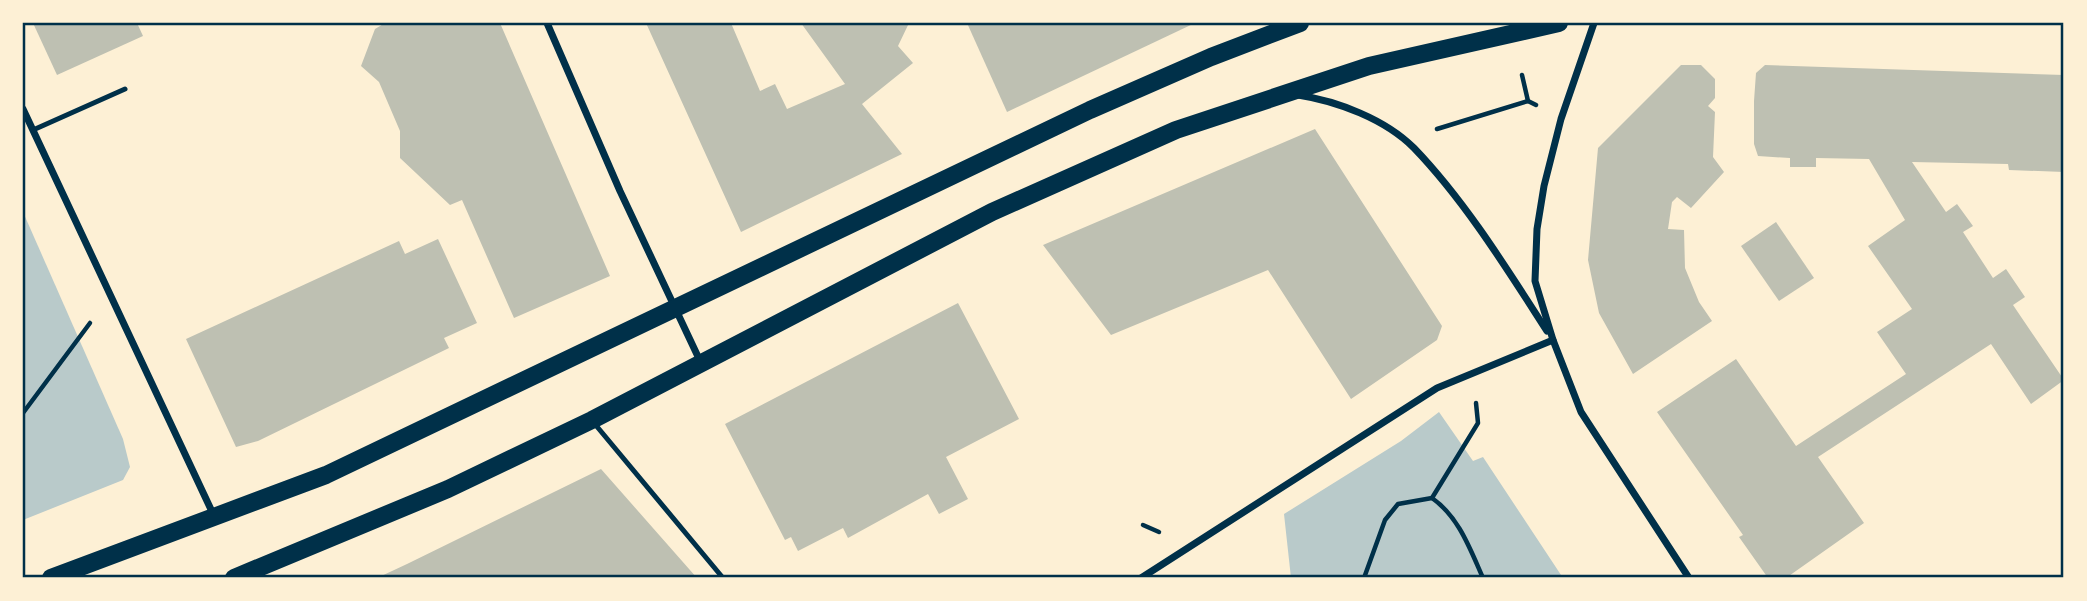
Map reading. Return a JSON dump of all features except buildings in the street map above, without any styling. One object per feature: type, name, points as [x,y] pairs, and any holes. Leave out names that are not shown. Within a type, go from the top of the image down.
[{"type":"main road","points":[[51,578],[326,475],[1090,110],[1211,57],[1300,23]]},
{"type":"main road","points":[[244,577],[448,489],[592,421],[992,212],[1176,130],[1368,66],[1559,23]]},
{"type":"street","points":[[547,23],[702,364]]},
{"type":"street","points":[[1594,23],[1561,119],[1542,197],[1535,281],[1553,340],[1581,412],[1689,578]]},
{"type":"street","points":[[1287,93],[1321,98],[1364,116],[1413,147],[1489,242],[1553,340]]},
{"type":"street","points":[[23,109],[215,518]]},
{"type":"street","points":[[1141,578],[1437,388],[1472,371],[1553,340]]},
{"type":"lane","points":[[33,131],[125,89]]},
{"type":"lane","points":[[592,421],[723,578]]},
{"type":"path","points":[[1522,75],[1528,101],[1536,106]]},
{"type":"path","points":[[1429,131],[1528,101]]},
{"type":"path","points":[[23,413],[110,293]]},
{"type":"path","points":[[1432,498],[1478,423],[1472,371]]},
{"type":"path","points":[[1364,578],[1385,520],[1398,504],[1432,498],[1445,507],[1457,523],[1483,578]]},
{"type":"path","points":[[1143,525],[1159,532]]},
{"type":"shaded area","points":[[23,212],[123,439],[130,467],[123,480],[23,520]]},
{"type":"shaded area","points":[[1439,412],[1473,461],[1483,457],[1563,578],[1291,578],[1284,514],[1401,441]]}]
